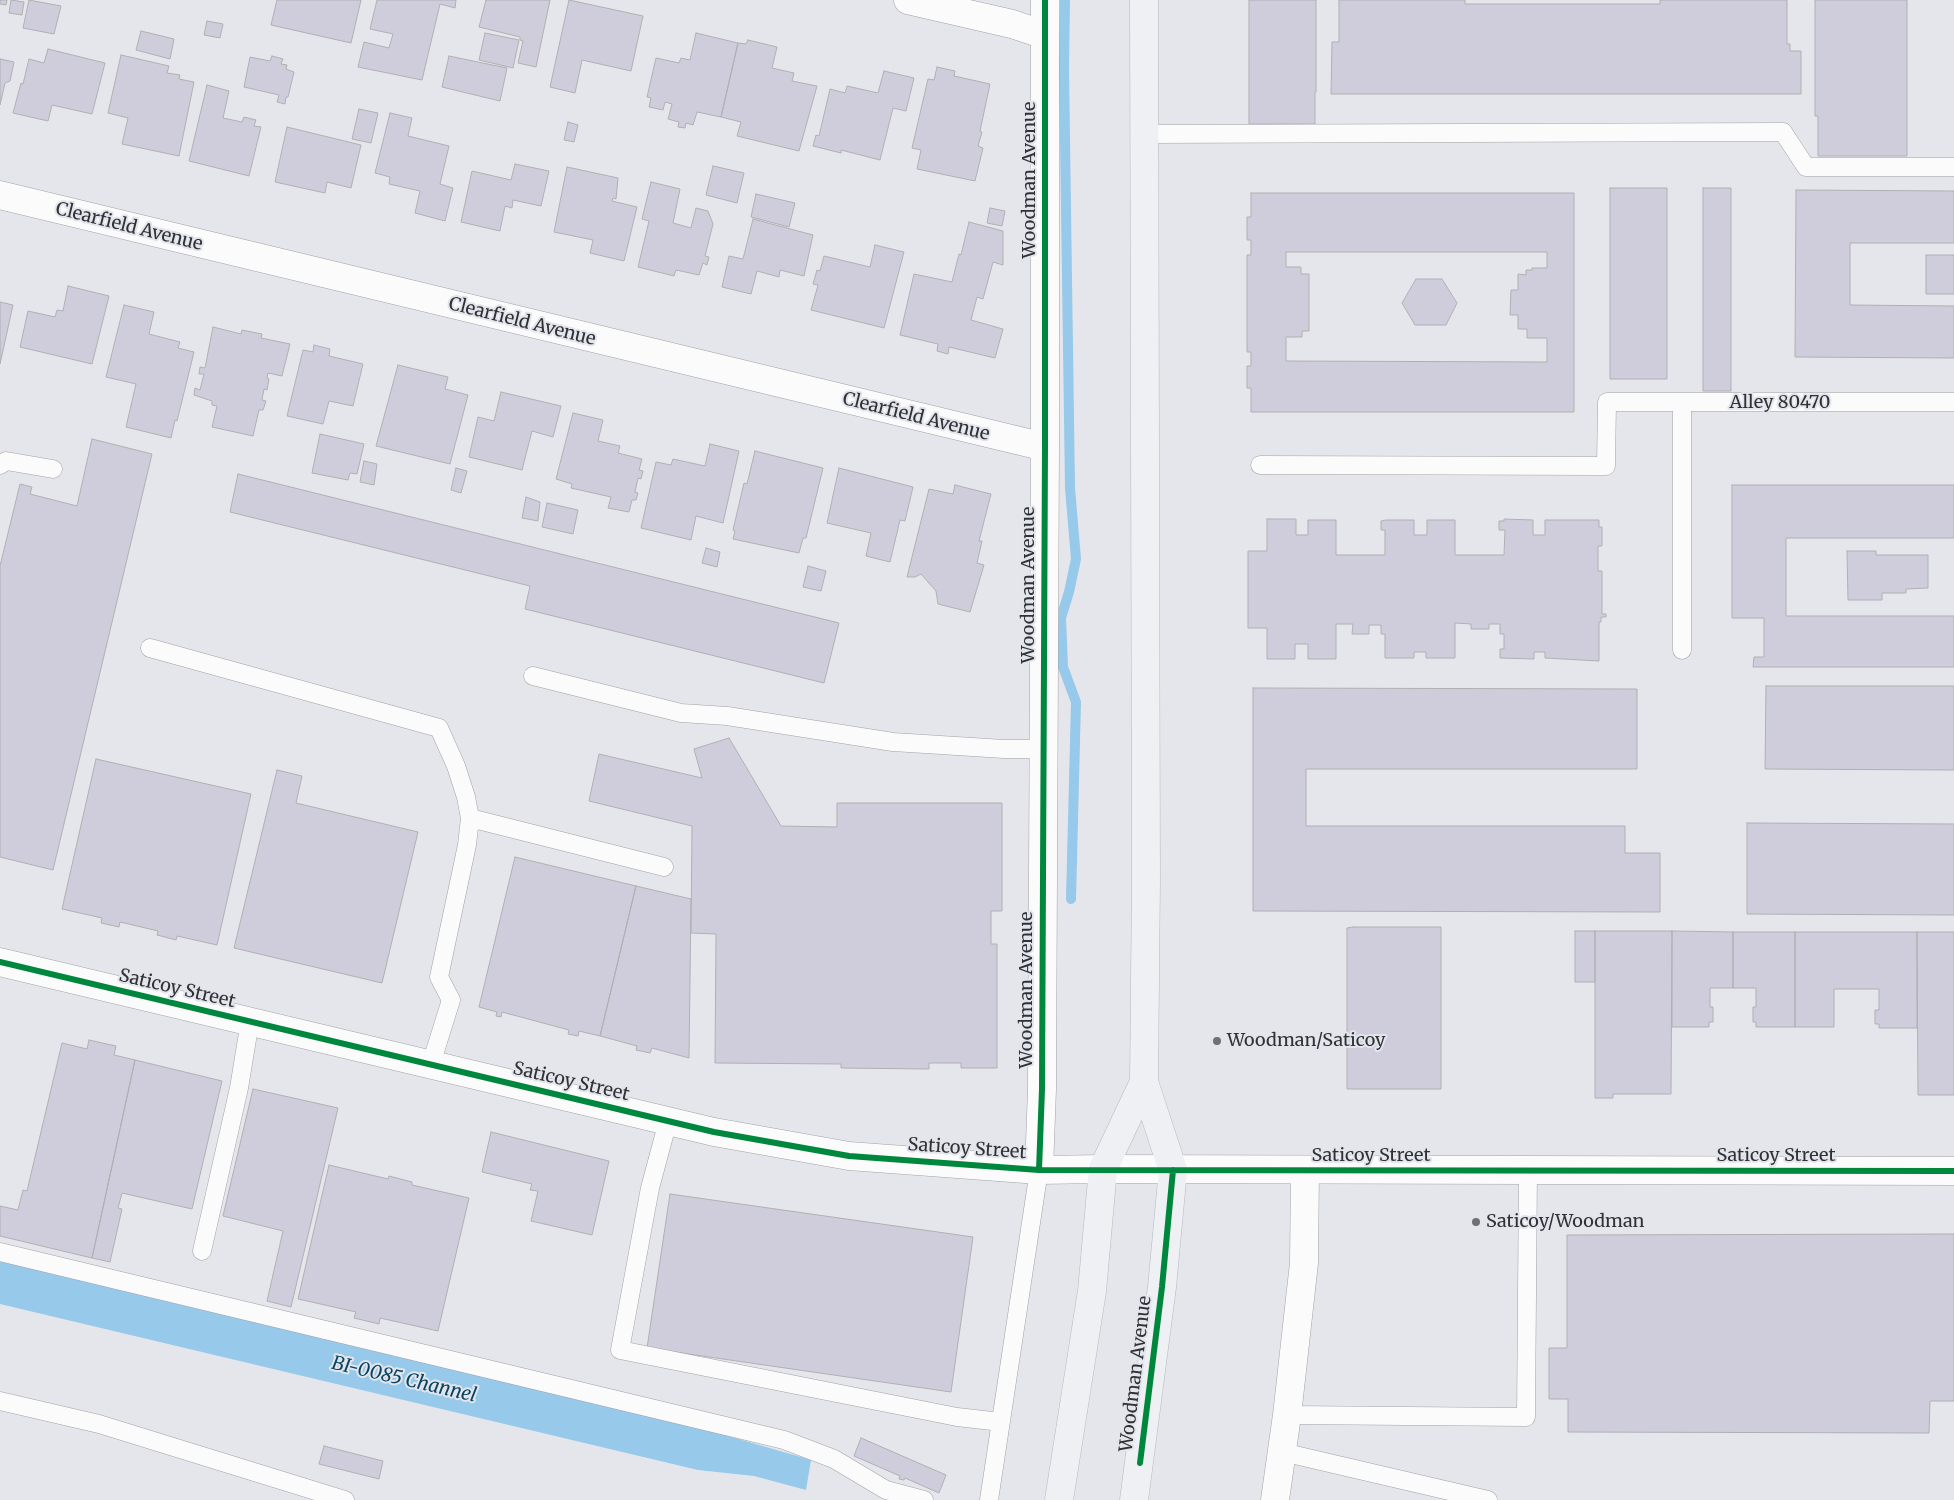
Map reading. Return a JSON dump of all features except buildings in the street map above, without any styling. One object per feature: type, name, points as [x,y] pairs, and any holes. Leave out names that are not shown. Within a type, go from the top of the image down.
[{"type":"main road","name":"Woodman Avenue","points":[[1134,1500],[1162,1287],[1173,1170],[1144,1082],[1146,859],[1144,0]]},
{"type":"main road","name":"Woodman Avenue","points":[[1059,1500],[1090,1300],[1103,1169],[1144,1082]]},
{"type":"street","points":[[908,0],[1012,24],[1044,35]]},
{"type":"street","name":"Woodman Avenue","points":[[1039,1170],[1042,1089],[1045,0]]},
{"type":"street","name":"Clearfield Avenue","points":[[0,195],[1045,447]]},
{"type":"street","name":"Saticoy Street","points":[[0,962],[714,1132],[850,1156],[1039,1170],[1954,1171]]},
{"type":"street","points":[[1275,1500],[1287,1415],[1304,1263],[1305,1170]]},
{"type":"lane","points":[[1144,134],[1784,132],[1806,167],[1954,168]]},
{"type":"lane","name":"Alley 80470","points":[[1260,465],[1606,466],[1607,402],[1954,402]]},
{"type":"lane","points":[[1682,403],[1682,650]]},
{"type":"lane","points":[[0,464],[6,462],[53,469]]},
{"type":"lane","points":[[150,648],[439,728],[456,766],[466,797],[470,818],[465,855],[440,977],[451,1000],[431,1064]]},
{"type":"lane","points":[[533,676],[681,713],[727,716],[893,742],[1004,749],[1043,749]]},
{"type":"lane","points":[[470,818],[664,867]]},
{"type":"lane","points":[[202,1250],[239,1088],[250,1021]]},
{"type":"lane","points":[[668,1121],[650,1188],[620,1350],[957,1417],[1001,1422]]},
{"type":"lane","points":[[989,1500],[1039,1170]]},
{"type":"lane","points":[[1287,1415],[1526,1417],[1528,1171]]},
{"type":"lane","points":[[0,1252],[784,1440],[834,1459],[886,1490],[924,1500]]},
{"type":"lane","points":[[0,1401],[99,1424],[346,1500]]},
{"type":"lane","points":[[1282,1452],[1488,1500]]},
{"type":"water","name":"BI-0085 Channel","points":[[0,1259],[635,1409],[811,1460],[806,1490],[754,1476],[698,1470],[0,1304]]},
{"type":"waterway","points":[[1065,0],[1064,68],[1070,488],[1076,559],[1061,618],[1063,667],[1076,702],[1071,899]]},
{"type":"cycle path","points":[[1039,1170],[1042,1089],[1045,0]]},
{"type":"cycle path","points":[[0,962],[714,1132],[849,1156],[1039,1170],[1954,1171]]},
{"type":"cycle path","points":[[1140,1463],[1162,1287],[1173,1170]]},
{"type":"place","name":"Woodman/Saticoy","points":[[1217,1041]]},
{"type":"place","name":"Saticoy/Woodman","points":[[1476,1222]]}]
